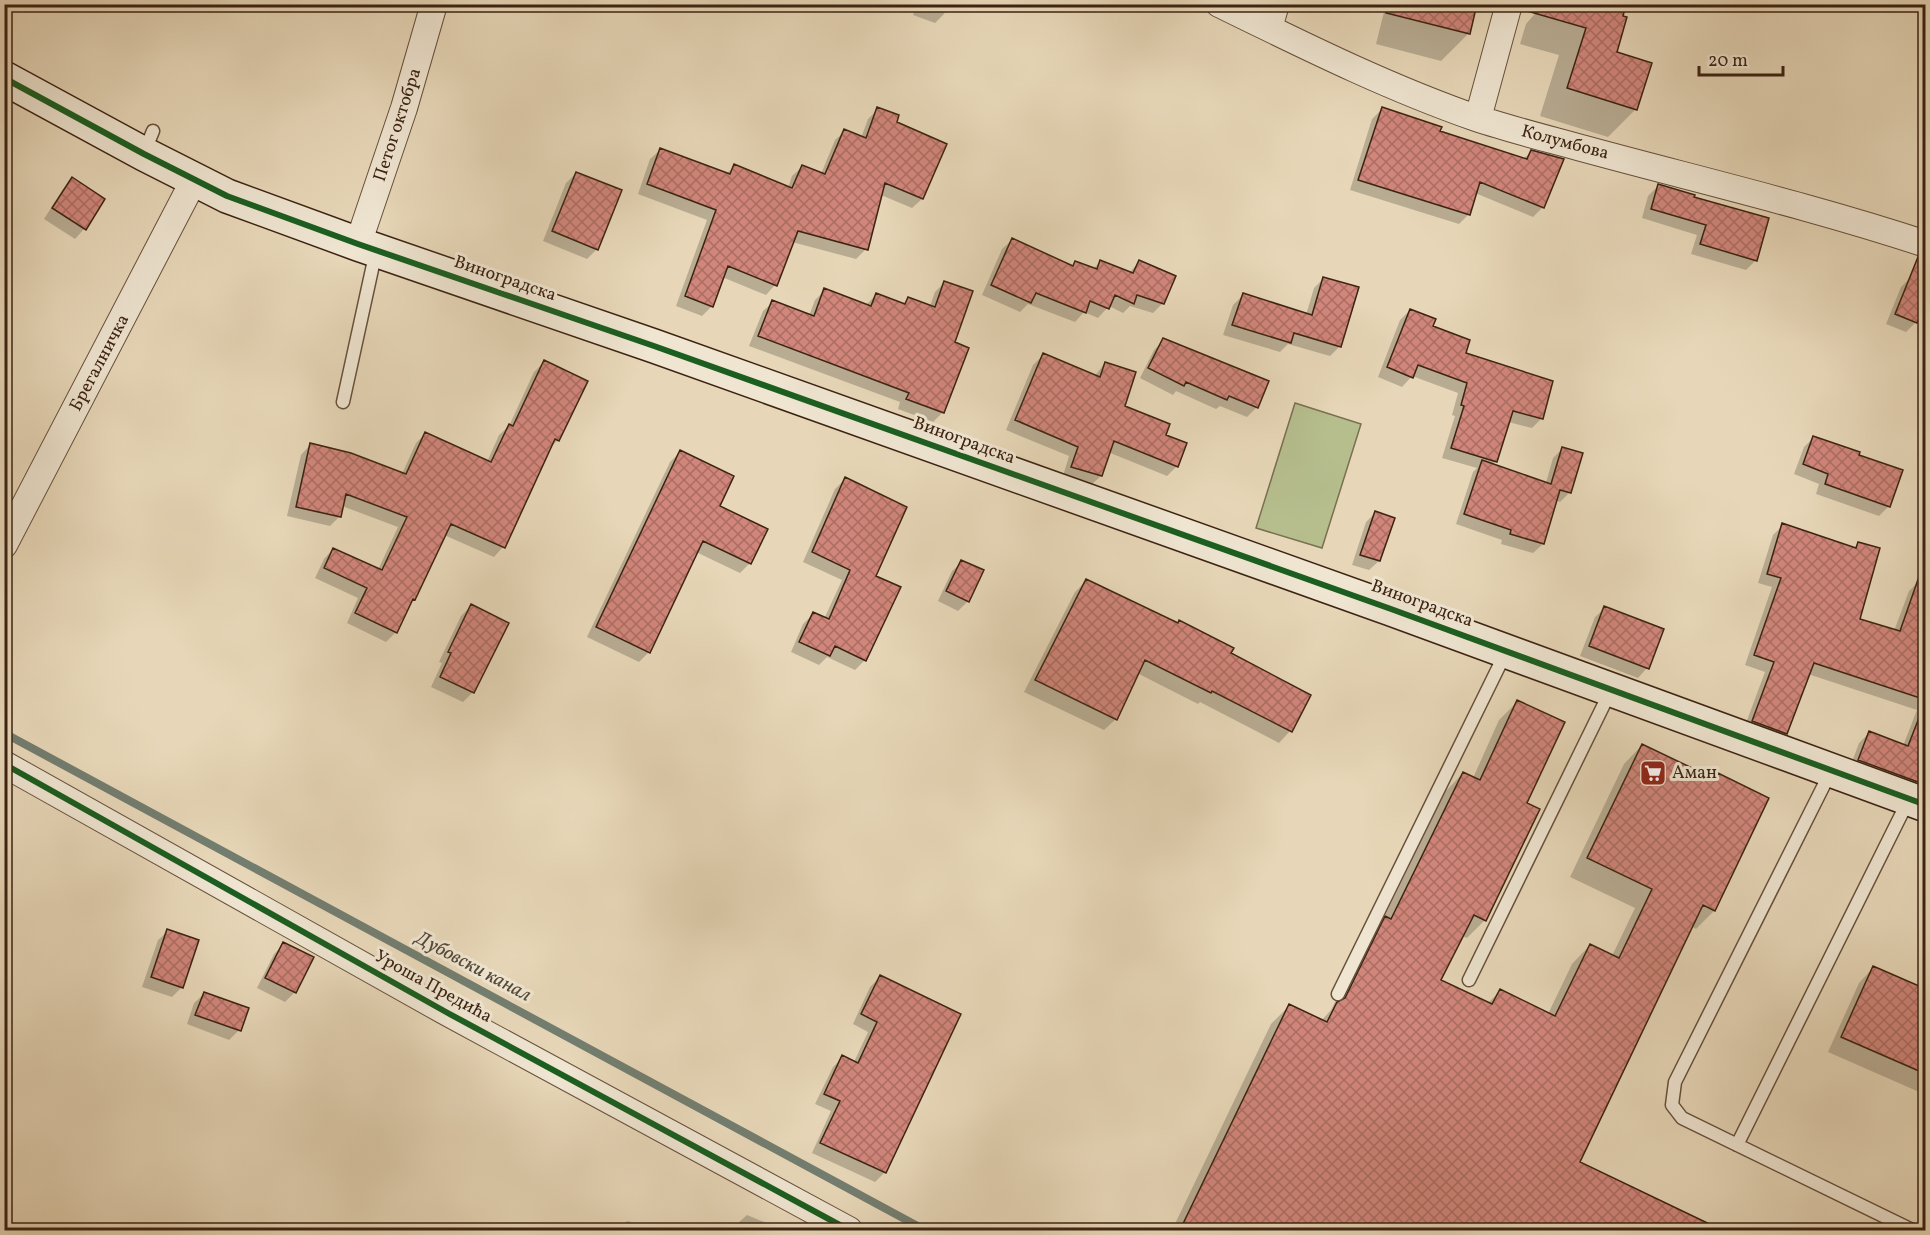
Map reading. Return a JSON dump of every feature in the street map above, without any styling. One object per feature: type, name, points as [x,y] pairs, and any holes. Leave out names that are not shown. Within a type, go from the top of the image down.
[{"type":"street","name":"Петог октобра","points":[[367,247],[393,141],[434,4]]},
{"type":"street","name":"Колумбова","points":[[1219,4],[1272,16],[1418,96],[1478,118],[1668,172],[1853,220],[1926,244]]},
{"type":"street","points":[[1478,118],[1509,4]]},
{"type":"street","name":"Виноградска","points":[[4,78],[148,142],[194,180],[227,196],[367,247],[654,345],[1507,651],[1610,691],[1917,802]]},
{"type":"street","name":"Брегалничка","points":[[4,545],[194,180]]},
{"type":"street","name":"Уроша Предића","points":[[4,764],[446,1012],[849,1230]]},
{"type":"lane","points":[[343,402],[367,247]]},
{"type":"lane","points":[[1338,994],[1507,651]]},
{"type":"lane","points":[[1469,980],[1610,691]]},
{"type":"lane","points":[[1831,771],[1675,1082],[1672,1105],[1682,1118],[1912,1230]]},
{"type":"lane","points":[[1737,1145],[1917,802]]},
{"type":"green space","points":[[1295,403],[1361,424],[1322,548],[1256,528]]},
{"type":"building","points":[[1387,4],[1477,4],[1470,34],[1386,13]]},
{"type":"building","points":[[1528,4],[1626,4],[1623,16],[1627,17],[1617,52],[1652,63],[1637,110],[1567,88],[1586,28],[1527,11]]},
{"type":"building","points":[[877,107],[899,115],[897,122],[947,144],[923,199],[885,183],[868,250],[798,231],[777,286],[728,266],[713,307],[685,296],[716,210],[647,184],[660,148],[730,174],[734,164],[792,188],[802,165],[825,174],[844,129],[866,138]]},
{"type":"building","points":[[1382,107],[1442,127],[1440,131],[1527,159],[1531,150],[1564,159],[1544,208],[1480,182],[1470,215],[1358,180]]},
{"type":"building","points":[[576,172],[622,190],[598,250],[552,231]]},
{"type":"building","points":[[72,177],[105,199],[86,230],[52,208]]},
{"type":"building","points":[[1658,184],[1695,195],[1694,197],[1769,218],[1757,261],[1700,244],[1706,225],[1651,209]]},
{"type":"building","points":[[1012,238],[1073,266],[1075,261],[1097,269],[1100,260],[1133,273],[1139,260],[1176,276],[1164,304],[1137,295],[1134,304],[1115,295],[1109,309],[1090,301],[1086,313],[1036,293],[1031,303],[991,285]]},
{"type":"building","points":[[1918,257],[1926,259],[1926,303],[1917,323],[1895,314]]},
{"type":"building","points":[[1323,277],[1359,287],[1341,347],[1294,333],[1291,343],[1232,325],[1243,293],[1312,315]]},
{"type":"building","points":[[944,281],[973,291],[955,342],[969,348],[944,413],[906,399],[909,393],[758,336],[772,300],[814,316],[824,288],[871,306],[876,293],[905,304],[908,297],[935,307]]},
{"type":"building","points":[[1410,309],[1436,319],[1433,326],[1470,340],[1466,353],[1553,381],[1543,419],[1513,411],[1497,462],[1451,448],[1464,406],[1461,405],[1467,383],[1418,365],[1413,378],[1387,367]]},
{"type":"building","points":[[1163,338],[1269,381],[1258,408],[1229,396],[1227,400],[1186,382],[1184,386],[1148,368]]},
{"type":"building","points":[[1043,353],[1100,377],[1105,362],[1136,372],[1125,406],[1170,424],[1166,435],[1187,443],[1178,467],[1114,441],[1102,476],[1071,467],[1078,447],[1015,420]]},
{"type":"building","points":[[544,360],[588,381],[559,441],[555,439],[505,548],[451,524],[397,633],[355,613],[367,588],[324,568],[333,548],[382,570],[407,517],[346,494],[341,517],[296,507],[310,443],[351,453],[406,474],[425,432],[491,462],[509,424],[513,426]]},
{"type":"building","points":[[1813,436],[1903,470],[1890,507],[1825,484],[1828,474],[1803,464]]},
{"type":"building","points":[[1562,447],[1583,453],[1571,493],[1560,490],[1544,544],[1510,534],[1511,530],[1464,514],[1482,460],[1551,484]]},
{"type":"building","points":[[680,450],[734,476],[720,506],[768,529],[751,564],[703,541],[650,653],[596,627]]},
{"type":"building","points":[[845,477],[907,507],[876,576],[901,587],[866,661],[835,646],[830,656],[799,642],[813,612],[829,619],[850,570],[812,552]]},
{"type":"building","points":[[1375,511],[1395,518],[1380,561],[1360,555]]},
{"type":"building","points":[[1782,523],[1856,548],[1858,542],[1880,548],[1860,619],[1900,631],[1922,568],[1926,568],[1926,700],[1814,663],[1787,734],[1752,721],[1774,662],[1754,655],[1781,578],[1767,574]]},
{"type":"building","points":[[961,560],[984,570],[969,602],[946,591]]},
{"type":"building","points":[[1086,579],[1178,623],[1179,620],[1234,648],[1231,653],[1311,695],[1292,732],[1145,660],[1117,720],[1035,680]]},
{"type":"building","points":[[471,604],[509,623],[474,693],[440,677],[451,653],[448,652]]},
{"type":"building","points":[[1604,606],[1664,629],[1649,669],[1589,646]]},
{"type":"building","points":[[1517,700],[1565,722],[1527,803],[1540,809],[1486,921],[1474,915],[1441,980],[1492,1004],[1500,989],[1555,1016],[1590,944],[1619,958],[1652,889],[1587,858],[1642,744],[1715,779],[1718,773],[1769,798],[1715,911],[1703,905],[1580,1162],[1722,1230],[1180,1230],[1289,1004],[1327,1022],[1337,1002],[1345,998],[1385,916],[1391,919],[1463,772],[1480,780]]},
{"type":"building","points":[[1924,705],[1926,764],[1918,782],[1858,760],[1869,731],[1908,746]]},
{"type":"building","points":[[167,929],[199,940],[183,988],[151,977]]},
{"type":"building","points":[[283,942],[314,957],[296,993],[265,978]]},
{"type":"building","points":[[1873,966],[1926,989],[1926,1074],[1841,1037]]},
{"type":"building","points":[[880,975],[961,1014],[886,1173],[820,1143],[840,1101],[824,1094],[842,1055],[858,1063],[877,1022],[861,1014]]},
{"type":"building","points":[[204,992],[249,1008],[241,1031],[195,1015]]},
{"type":"waterway","name":"Дубовски канал","points":[[4,733],[925,1230]]},
{"type":"cycle path","points":[[4,78],[227,196],[1391,609],[1926,805]]},
{"type":"cycle path","points":[[4,764],[446,1012],[849,1230]]},
{"type":"place","name":"Аман","points":[[1653,773]]}]
